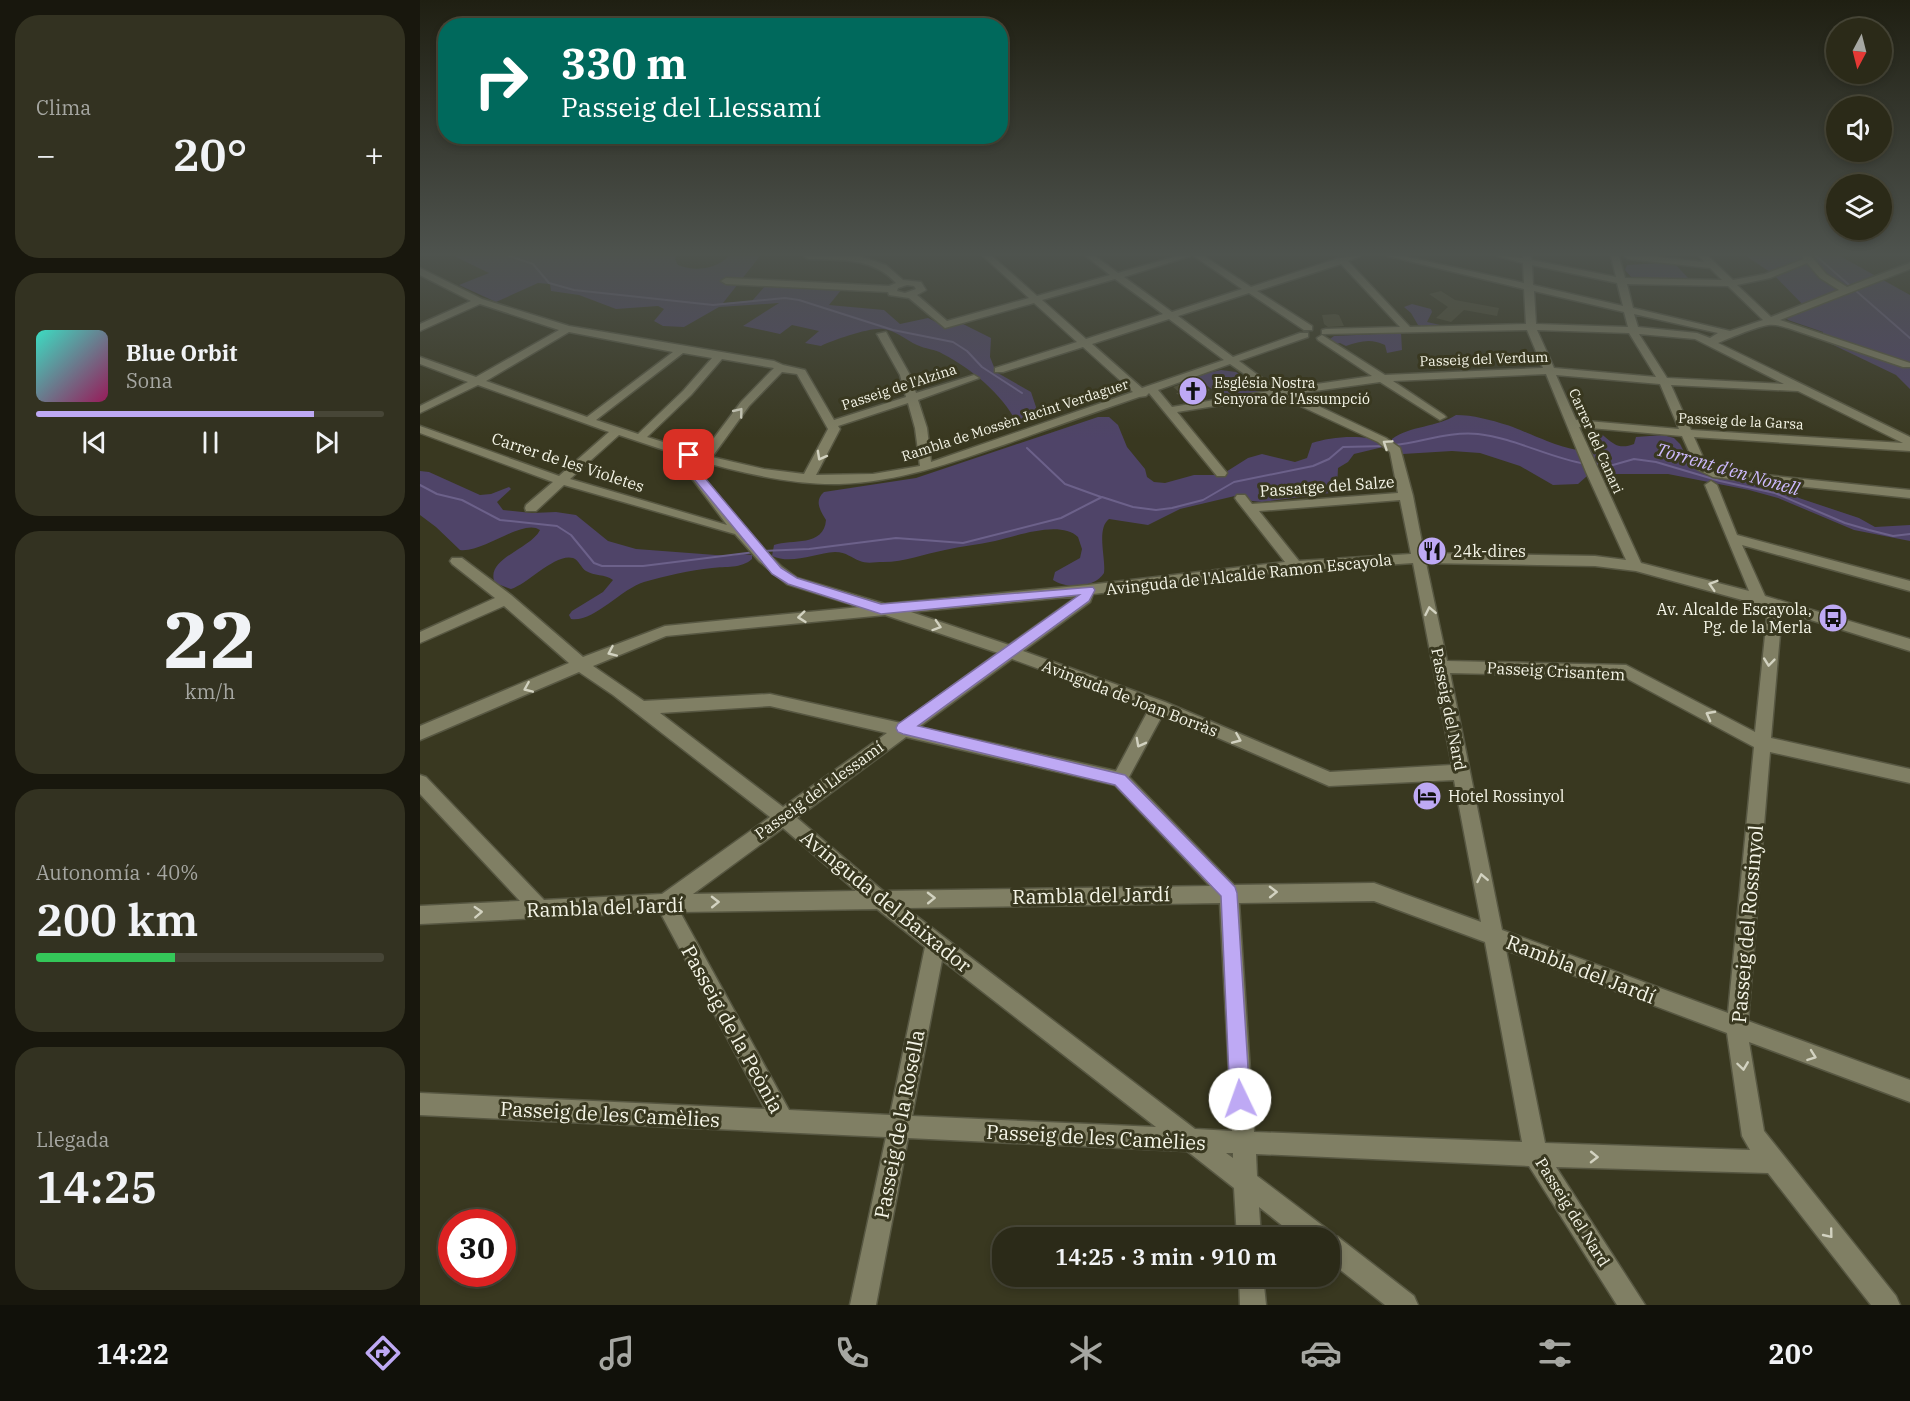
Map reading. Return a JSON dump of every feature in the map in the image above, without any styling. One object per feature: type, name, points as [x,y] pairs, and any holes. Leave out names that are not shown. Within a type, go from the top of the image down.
[{"type":"street","points":[[420,328],[443,317]]},
{"type":"street","points":[[530,317],[567,329],[720,355],[801,372],[834,429],[808,478]]},
{"type":"street","points":[[936,317],[945,325],[974,317]]},
{"type":"street","points":[[1054,317],[1084,343],[1171,410],[1221,473]]},
{"type":"street","points":[[999,370],[1165,317]]},
{"type":"street","name":"Passeig del Nard","points":[[1173,317],[1231,362],[1280,393],[1390,445],[1398,455],[1536,1156],[1632,1305]]},
{"type":"street","points":[[1287,317],[1312,339],[1324,335],[1406,329],[1531,327],[1730,335],[1779,317]]},
{"type":"street","points":[[1395,317],[1406,329]]},
{"type":"street","name":"Carrer del Canari","points":[[1530,317],[1531,327],[1570,423],[1636,566]]},
{"type":"street","points":[[1630,317],[1633,330],[1664,381],[1701,466],[1712,479],[1732,538],[1767,602]]},
{"type":"street","points":[[1651,317],[1705,334],[1730,335]]},
{"type":"street","points":[[1765,317],[1769,321],[1790,325],[1907,364]]},
{"type":"street","points":[[420,411],[476,382],[567,329]]},
{"type":"street","name":"Rambla de Mossèn Jacint Verdaguer","points":[[420,360],[639,439],[704,459],[808,478],[872,479],[926,468],[1231,362],[1306,332]]},
{"type":"street","points":[[882,334],[905,375],[921,428],[926,468]]},
{"type":"street","points":[[1705,334],[1717,347],[1910,442]]},
{"type":"street","points":[[1324,335],[1440,417]]},
{"type":"street","points":[[588,421],[681,350]]},
{"type":"street","points":[[639,439],[687,393],[720,355]]},
{"type":"street","points":[[704,459],[777,366]]},
{"type":"street","name":"Passeig del Verdum","points":[[1171,410],[1385,378],[1549,371],[1664,381],[1800,388]]},
{"type":"street","name":"Passeig de l'Alzina","points":[[833,424],[974,378]]},
{"type":"street","name":"Passeig de la Garsa","points":[[1570,423],[1910,447]]},
{"type":"street","name":"Carrer de les Violetes","points":[[420,429],[563,481],[727,529],[742,531]]},
{"type":"street","points":[[531,508],[617,431]]},
{"type":"street","name":"Avinguda de Joan Borràs","points":[[689,455],[686,458],[687,464],[776,571],[792,581],[881,609],[913,611],[1008,652],[1160,706],[1329,779],[1461,772]]},
{"type":"street","points":[[1712,479],[1910,494]]},
{"type":"street","name":"Passatge del Salze","points":[[1295,566],[1245,503],[1407,496]]},
{"type":"street","points":[[1732,538],[1910,586]]},
{"type":"street","name":"Avinguda de l'Alcalde Ramon Escayola","points":[[913,611],[1295,566],[1419,558],[1594,561],[1636,566],[1910,645]]},
{"type":"street","name":"Avinguda del Baixador","points":[[457,561],[506,599],[582,665],[782,816],[879,899],[1304,1227]]},
{"type":"street","name":"Passeig del Llessamí","points":[[665,903],[1085,598],[1088,590]]},
{"type":"street","points":[[834,613],[840,605],[838,596]]},
{"type":"street","points":[[420,638],[506,599]]},
{"type":"street","name":"Passeig del Rossinyol","points":[[1767,602],[1761,743],[1737,1029],[1753,1136],[1887,1305]]},
{"type":"street","points":[[420,733],[636,641],[665,631],[881,609]]},
{"type":"street","name":"Passeig Crisantem","points":[[1441,667],[1626,671],[1761,743],[1910,776]]},
{"type":"street","points":[[641,708],[770,700],[903,728],[1120,779],[1229,893],[1248,1227]]},
{"type":"street","points":[[1120,779],[1160,706]]},
{"type":"street","points":[[420,782],[540,909]]},
{"type":"street","name":"Rambla del Jardí","points":[[420,915],[665,903],[1374,892],[1737,1029],[1910,1091]]},
{"type":"street","name":"Passeig de la Peònia","points":[[665,903],[784,1122]]},
{"type":"street","name":"Passeig de la Rosella","points":[[863,1305],[936,942]]},
{"type":"street","name":"Passeig de les Camèlies","points":[[420,1104],[1194,1142],[1536,1156],[1772,1162]]},
{"type":"street","points":[[1340,1255],[1405,1305]]},
{"type":"street","points":[[1252,1287],[1253,1305]]},
{"type":"shaded area","points":[[657,317],[702,317],[684,327],[663,326],[654,321]]},
{"type":"shaded area","points":[[757,317],[892,317],[900,324],[928,318],[946,327],[963,324],[991,338],[990,357],[996,372],[1031,392],[1037,410],[1032,420],[1017,423],[994,392],[965,367],[940,352],[920,346],[887,330],[861,332],[821,346],[805,343],[819,331],[792,325],[780,334],[743,326]]},
{"type":"shaded area","points":[[1413,317],[1430,317],[1427,322],[1440,325],[1424,327],[1418,325]]},
{"type":"shaded area","points":[[1910,317],[1910,389],[1896,375],[1821,339],[1823,332],[1786,318]]},
{"type":"shaded area","points":[[1401,333],[1402,350],[1387,353],[1385,345],[1375,342],[1361,342],[1346,346],[1336,344],[1330,339],[1334,336]]},
{"type":"shaded area","points":[[1221,370],[1236,372],[1266,392],[1223,398],[1195,376]]},
{"type":"shaded area","points":[[1456,415],[1495,421],[1549,442],[1583,450],[1591,449],[1587,435],[1589,430],[1600,433],[1619,446],[1634,444],[1636,437],[1663,435],[1674,438],[1680,444],[1688,460],[1708,474],[1777,486],[1799,498],[1859,518],[1875,527],[1910,525],[1910,541],[1854,530],[1778,498],[1668,474],[1611,474],[1595,469],[1578,484],[1553,485],[1520,466],[1480,453],[1452,451],[1403,454],[1392,444],[1392,439],[1399,435]]},
{"type":"shaded area","points":[[1098,417],[1109,417],[1118,425],[1127,447],[1145,469],[1147,477],[1154,482],[1165,483],[1194,475],[1221,475],[1248,458],[1262,454],[1295,462],[1307,458],[1312,443],[1329,439],[1358,437],[1384,444],[1383,447],[1354,454],[1348,462],[1338,468],[1337,489],[1330,493],[1262,502],[1252,501],[1239,495],[1180,509],[1148,525],[1109,519],[1105,524],[1102,537],[1104,573],[1094,582],[1080,586],[1065,585],[1053,580],[1055,572],[1080,558],[1082,549],[1078,537],[1061,530],[1050,529],[1026,533],[891,562],[865,562],[839,552],[795,559],[772,556],[774,545],[806,540],[820,534],[826,520],[819,502],[824,492],[916,478]]},
{"type":"shaded area","points":[[420,471],[429,472],[480,495],[491,494],[509,487],[511,489],[497,502],[503,510],[576,515],[608,541],[636,549],[729,556],[743,554],[752,555],[752,559],[738,566],[695,570],[644,582],[626,591],[598,611],[580,619],[571,619],[569,615],[572,611],[603,592],[613,580],[589,573],[575,559],[566,558],[550,564],[511,589],[495,583],[493,575],[496,567],[528,543],[540,530],[524,528],[470,550],[460,550],[420,515]]},
{"type":"building","points":[[1322,317],[1340,317],[1344,326],[1328,327],[1324,324]]},
{"type":"building","points":[[1437,317],[1457,317],[1451,322]]},
{"type":"building","name":"Església Nostra Senyora de l'Assumpció","points":[[1192,380],[1210,390],[1206,392],[1208,394],[1206,399],[1186,401],[1176,393],[1180,393],[1173,387]]},
{"type":"waterway","points":[[852,317],[893,330],[953,342],[967,351],[982,367],[1022,393]]},
{"type":"waterway","points":[[1886,317],[1910,338]]},
{"type":"waterway","name":"Torrent d'en Nonell","points":[[1395,445],[1468,433],[1492,436],[1586,464]]},
{"type":"waterway","name":"Torrent d'en Nonell","points":[[762,551],[809,549],[896,538],[963,543],[1061,518],[1102,497],[1133,507],[1156,510],[1172,508],[1203,500],[1234,482],[1313,466],[1329,459],[1343,447],[1386,446]]},
{"type":"waterway","points":[[1027,448],[1065,484],[1101,497]]},
{"type":"waterway","name":"Torrent d'en Nonell","points":[[1592,464],[1613,465],[1634,459],[1656,462],[1720,481],[1775,493],[1845,523],[1869,530],[1893,536],[1910,534]]},
{"type":"waterway","name":"Torrent d'en Nonell","points":[[420,485],[437,494],[462,500],[500,520],[557,526],[571,535],[594,563],[602,566],[643,566],[755,552]]},
{"type":"place","name":"Església Nostra Senyora de l'Assumpció","points":[[1193,391]]},
{"type":"place","name":"24k-dires","points":[[1432,551]]},
{"type":"place","name":"Av. Alcalde Escayola, Pg. de la Merla","points":[[1833,618]]},
{"type":"place","name":"Hotel Rossinyol","points":[[1427,796]]},
{"type":"route","points":[[689,455],[686,458],[687,464],[736,525],[776,571],[792,581],[881,609],[1088,590],[1085,598],[903,728],[1120,779],[1229,893],[1240,1099]]}]
